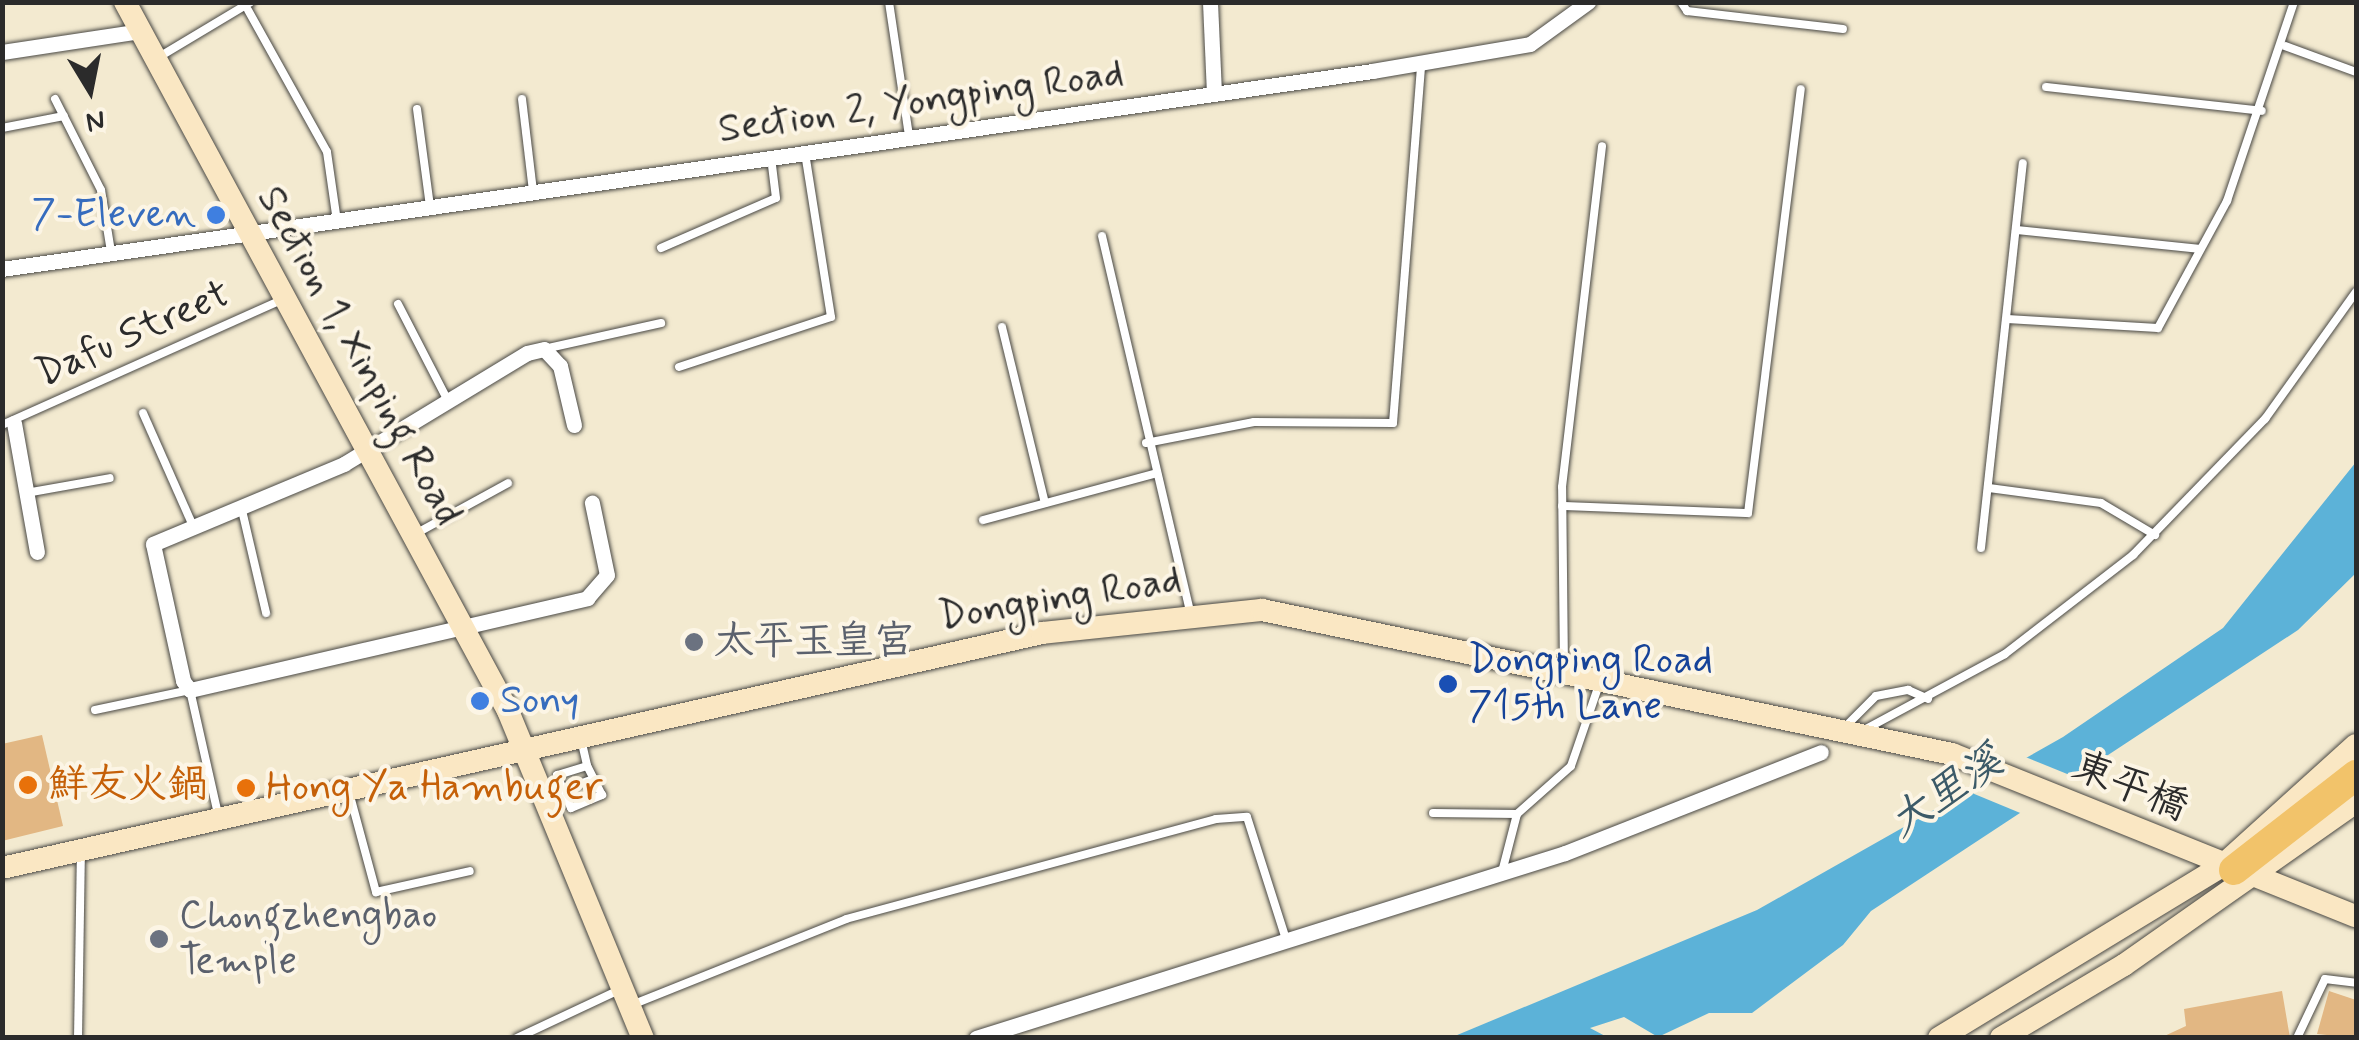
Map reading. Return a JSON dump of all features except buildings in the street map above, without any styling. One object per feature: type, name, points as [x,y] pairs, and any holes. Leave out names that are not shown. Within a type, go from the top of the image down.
[{"type":"highway","points":[[2237,871],[2356,775]]},
{"type":"street","name":"Section 1, Xinping Road","points":[[126,2],[463,625],[522,747],[643,1038]]},
{"type":"street","name":"Section 2, Yongping Road","points":[[2,269],[1530,44],[1588,2]]},
{"type":"street","points":[[1209,3],[1214,93]]},
{"type":"street","points":[[2,52],[141,32]]},
{"type":"street","points":[[574,426],[565,374],[544,349],[448,400],[370,450],[153,544],[190,690],[598,590],[607,574],[592,503]]},
{"type":"street","points":[[8,424],[37,552]]},
{"type":"street","name":"Dongping Road","points":[[2,868],[522,747],[1042,633],[1190,616],[1308,614],[1852,730]]},
{"type":"street","name":"東平橋","points":[[1852,730],[1952,754],[2356,916]]},
{"type":"street","points":[[2001,1038],[2237,871],[2356,745]]},
{"type":"street","points":[[976,1038],[1502,873],[1821,752]]},
{"type":"street","points":[[1938,1038],[2356,802]]},
{"type":"lane","points":[[889,2],[909,136]]},
{"type":"lane","points":[[1681,2],[1687,11],[1843,30]]},
{"type":"lane","points":[[2007,319],[2158,328],[2262,111],[2286,46],[2294,2]]},
{"type":"lane","points":[[156,58],[249,6],[327,152],[336,220]]},
{"type":"lane","points":[[2286,46],[2356,72]]},
{"type":"lane","points":[[1146,443],[1254,422],[1393,423],[1421,62]]},
{"type":"lane","points":[[2046,87],[2262,111]]},
{"type":"lane","points":[[1562,506],[1748,513],[1801,88]]},
{"type":"lane","points":[[55,98],[101,190],[111,252]]},
{"type":"lane","points":[[522,99],[533,192]]},
{"type":"lane","points":[[417,109],[430,207]]},
{"type":"lane","points":[[2,128],[64,116]]},
{"type":"lane","points":[[1564,668],[1562,506],[1602,146]]},
{"type":"lane","points":[[679,367],[831,317],[805,152]]},
{"type":"lane","points":[[660,248],[776,198],[770,157]]},
{"type":"lane","points":[[1981,548],[2023,163]]},
{"type":"lane","points":[[2016,230],[2199,249]]},
{"type":"lane","points":[[1102,236],[1146,443],[1190,616]]},
{"type":"lane","points":[[1852,730],[1928,699],[2048,625],[2155,535],[2265,419],[2356,292]]},
{"type":"lane","name":"Dafu Street","points":[[8,424],[288,296]]},
{"type":"lane","points":[[398,304],[448,400]]},
{"type":"lane","points":[[544,349],[660,323]]},
{"type":"lane","points":[[1002,326],[1045,503]]},
{"type":"lane","points":[[143,412],[192,526]]},
{"type":"lane","points":[[983,520],[1154,474]]},
{"type":"lane","points":[[26,493],[110,478]]},
{"type":"lane","points":[[415,534],[508,483]]},
{"type":"lane","points":[[1989,488],[2101,503],[2155,535]]},
{"type":"lane","points":[[241,506],[266,613]]},
{"type":"lane","points":[[1502,873],[1518,814],[1571,766],[1601,678]]},
{"type":"lane","points":[[94,710],[190,690],[218,819]]},
{"type":"lane","points":[[1852,730],[1876,696],[1908,690],[1928,699]]},
{"type":"lane","points":[[580,735],[587,766],[602,794],[571,808],[558,775],[587,766]]},
{"type":"lane","points":[[563,790],[594,779]]},
{"type":"lane","points":[[348,788],[376,892],[470,871]]},
{"type":"lane","points":[[1433,812],[1518,814]]},
{"type":"lane","points":[[516,1038],[846,919],[1216,819],[1247,817],[1286,940]]},
{"type":"lane","points":[[78,1038],[81,850]]},
{"type":"lane","points":[[2298,1038],[2325,979],[2356,983]]},
{"type":"water","points":[[2356,462],[2356,573],[2298,630],[1871,911],[1843,945],[1752,1013],[1709,1013],[1658,1037],[1624,1017],[1590,1028],[1607,1037],[1450,1038],[1757,910],[2063,737],[2223,628]]},
{"type":"pier","points":[[2018,754],[2082,780],[2030,817],[1955,786]]},
{"type":"place","name":"7-Eleven","points":[[216,215]]},
{"type":"place","name":"太平玉皇宮","points":[[694,642]]},
{"type":"place","name":"Dongping Road 715th Lane","points":[[1448,684]]},
{"type":"place","name":"Sony","points":[[480,701]]},
{"type":"place","name":"鮮友火鍋","points":[[28,785]]},
{"type":"place","name":"Hong Ya Hambuger","points":[[246,788]]},
{"type":"place","name":"Chongzhengbao Temple","points":[[159,939]]},
{"type":"water label","name":"大里溪","points":[[1947,793]]}]
